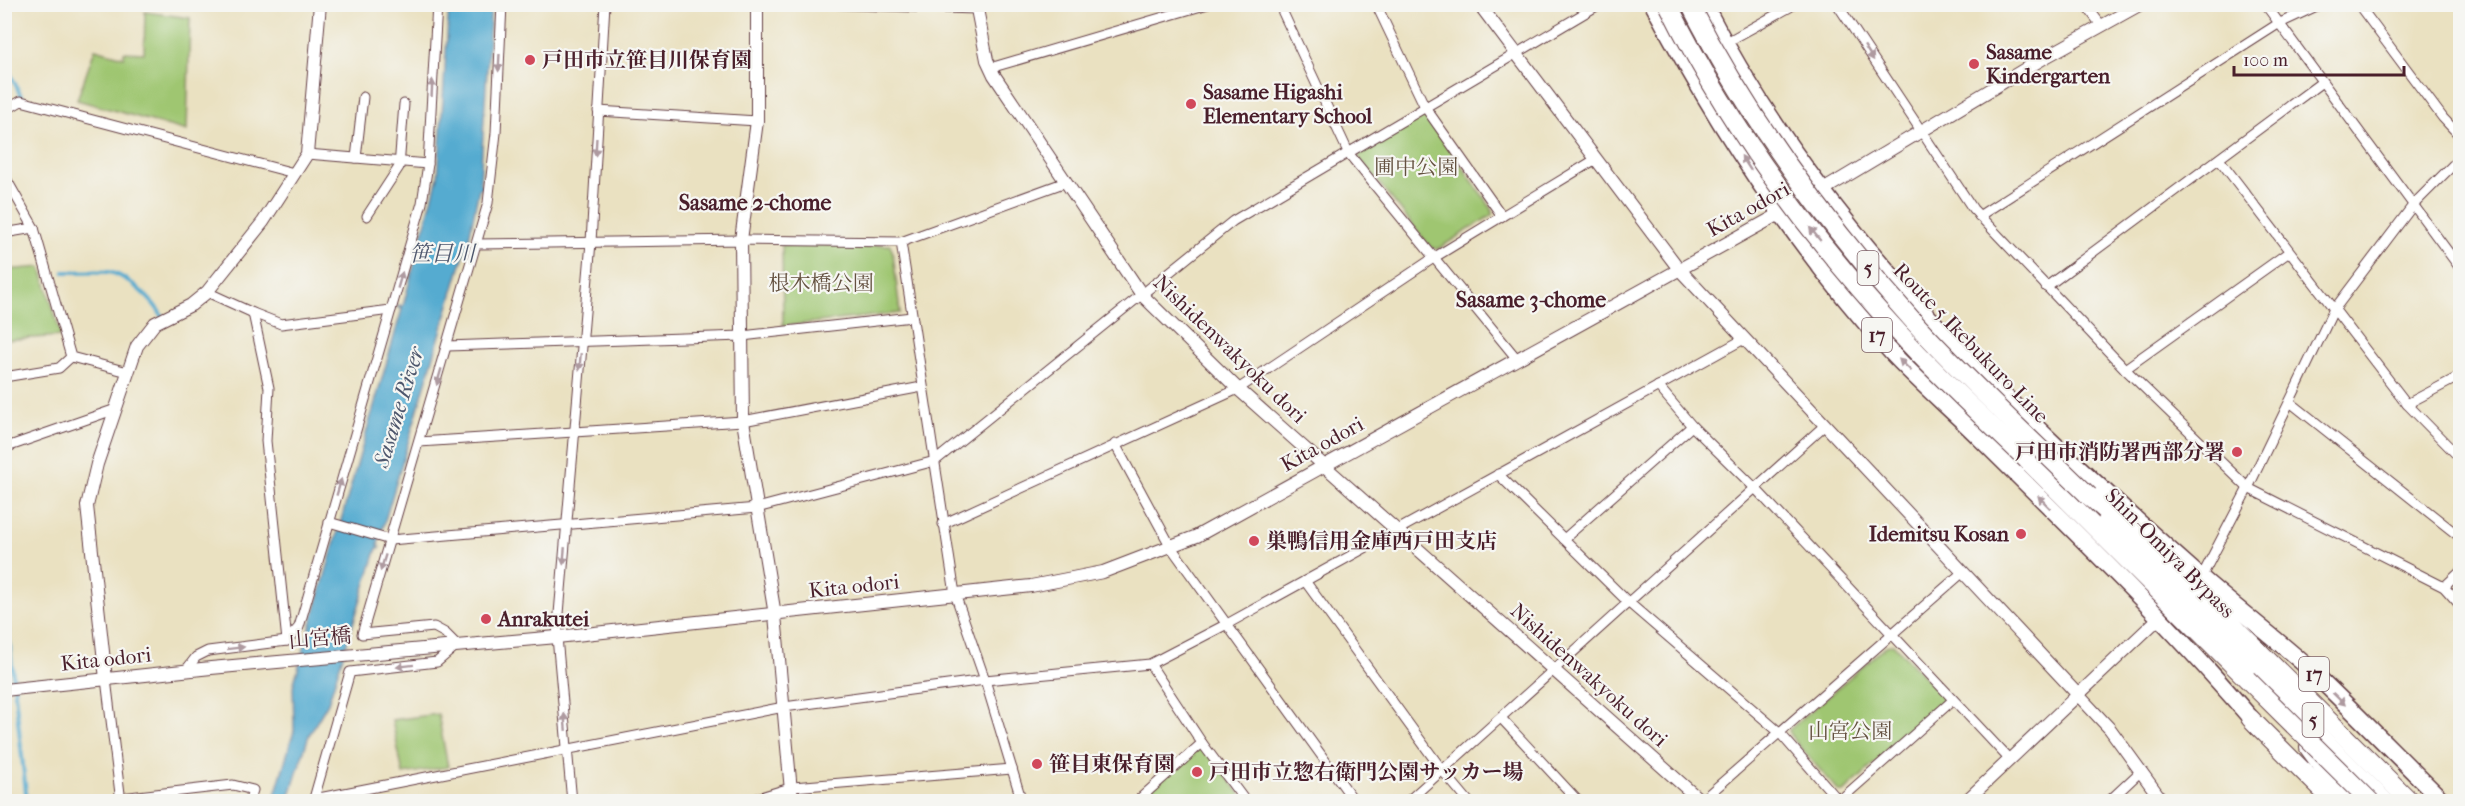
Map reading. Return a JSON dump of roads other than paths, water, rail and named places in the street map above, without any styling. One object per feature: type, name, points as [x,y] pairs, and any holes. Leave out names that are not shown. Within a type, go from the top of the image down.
[{"type":"highway","name":"17","points":[[1653,4],[1727,133],[1780,213],[1840,294],[1894,355],[2159,618],[2322,801]]},
{"type":"highway","name":"Route 5 Ikebukuro Line","points":[[1668,4],[1736,122],[1803,218],[1902,336],[2371,801]]},
{"type":"highway","name":"Route 5 Ikebukuro Line","points":[[1690,4],[1754,113],[1864,264],[1917,324],[2395,801]]},
{"type":"highway","name":"17","points":[[1704,4],[1763,109],[1877,262],[1929,321],[2080,469],[2201,578],[2302,663],[2444,801]]},
{"type":"highway","points":[[1674,43],[1671,20],[1682,9],[1696,7],[1713,22]]},
{"type":"highway","points":[[1690,25],[1769,153]]},
{"type":"highway","name":"Shin-Omiya Bypass","points":[[2379,801],[1906,331],[1846,256],[1912,327],[2387,801]]},
{"type":"highway","points":[[2027,460],[2078,520],[2354,801]]},
{"type":"highway","points":[[2089,496],[2196,589],[2411,801]]},
{"type":"highway","points":[[2201,578],[2424,801]]},
{"type":"highway","points":[[2259,683],[2349,801]]},
{"type":"highway","points":[[2250,718],[2334,801]]},
{"type":"street","points":[[249,801],[253,790],[233,785],[121,800],[87,506],[88,492],[137,346],[154,323],[191,305],[207,292],[263,222],[308,154],[320,4]]},
{"type":"street","points":[[186,670],[196,657],[208,651],[287,641],[299,627],[422,203],[428,164],[437,4]]},
{"type":"street","points":[[502,4],[496,133],[488,204],[362,634],[434,627],[445,633],[457,645],[437,662],[350,672],[313,800],[784,707],[986,680],[1150,664],[1227,624],[1744,339]]},
{"type":"street","points":[[572,801],[557,637],[591,243],[605,4]]},
{"type":"street","points":[[757,4],[757,121],[741,240],[743,421],[775,615],[793,787],[792,801]]},
{"type":"street","points":[[821,4],[976,7]]},
{"type":"street","points":[[990,68],[1208,4]]},
{"type":"street","points":[[1279,4],[1349,154],[1517,358]]},
{"type":"street","points":[[1376,4],[1425,107],[1502,216]]},
{"type":"street","points":[[1479,4],[1679,269],[2110,729],[2163,801]]},
{"type":"street","points":[[331,523],[388,539],[566,526],[756,508],[935,461],[1233,221],[1599,4]]},
{"type":"street","points":[[1725,43],[1790,7],[1789,4]]},
{"type":"street","points":[[1837,4],[1920,132],[1979,216],[2125,369],[2248,488],[2444,587],[2460,605]]},
{"type":"street","points":[[2085,4],[2101,26]]},
{"type":"street","name":"Kita odori","points":[[433,648],[775,615],[1067,580],[1112,569],[1171,547],[1197,536],[1824,190],[2140,4]]},
{"type":"street","points":[[2265,4],[2460,268]]},
{"type":"street","points":[[1979,216],[2278,24],[2321,4]]},
{"type":"street","points":[[2358,4],[2443,118],[2460,136]]},
{"type":"street","name":"Nishidenwakyoku dori","points":[[976,7],[990,68],[1142,295],[1238,389],[1701,801]]},
{"type":"street","points":[[2046,287],[2322,82]]},
{"type":"street","points":[[356,158],[363,97]]},
{"type":"street","points":[[4,111],[21,101],[294,173]]},
{"type":"street","points":[[367,216],[399,167],[404,104]]},
{"type":"street","points":[[598,111],[757,121]]},
{"type":"street","points":[[308,154],[428,164]]},
{"type":"street","points":[[2201,578],[2248,488],[2334,311],[2414,204],[2460,158]]},
{"type":"street","points":[[943,524],[1238,389],[1435,257],[1596,159]]},
{"type":"street","points":[[2219,159],[2407,404],[2460,458]]},
{"type":"street","points":[[4,175],[34,228],[71,357]]},
{"type":"street","points":[[477,244],[741,240],[901,242],[1066,182]]},
{"type":"street","points":[[4,233],[34,228]]},
{"type":"street","points":[[901,242],[955,594],[986,680],[1022,801]]},
{"type":"street","points":[[2125,369],[2289,252]]},
{"type":"street","points":[[207,292],[281,324],[391,310]]},
{"type":"street","points":[[253,313],[269,388],[266,441],[287,641]]},
{"type":"street","points":[[447,346],[742,336],[912,317]]},
{"type":"street","points":[[71,357],[128,372]]},
{"type":"street","points":[[4,377],[59,368],[71,357]]},
{"type":"street","points":[[2407,404],[2460,376]]},
{"type":"street","points":[[1658,386],[1692,426],[1755,488],[2010,760]]},
{"type":"street","points":[[419,442],[743,421],[922,387]]},
{"type":"street","points":[[2290,402],[2460,537]]},
{"type":"street","points":[[4,448],[116,409]]},
{"type":"street","points":[[1407,801],[1825,425]]},
{"type":"street","points":[[1564,539],[1692,426]]},
{"type":"street","points":[[1115,444],[1171,547],[1355,801]]},
{"type":"street","points":[[1498,474],[1628,602],[1779,732],[1839,801],[1953,699]]},
{"type":"street","points":[[1701,801],[1963,572]]},
{"type":"street","points":[[2444,587],[2460,572]]},
{"type":"street","points":[[1305,581],[1442,770],[1469,801]]},
{"type":"street","points":[[1965,801],[2072,703],[2078,694],[2159,618]]},
{"type":"street","name":"山宮橋","points":[[211,668],[433,648]]},
{"type":"street","points":[[1150,664],[1202,743],[1246,801]]},
{"type":"street","name":"Kita odori","points":[[4,690],[211,668]]},
{"type":"street","points":[[1501,718],[1579,801]]},
{"type":"street","points":[[1136,801],[1202,743]]},
{"type":"street","points":[[746,801],[793,787],[1012,769]]},
{"type":"street","points":[[2108,801],[2141,771]]},
{"type":"water","name":"笹目川","points":[[449,5],[491,5],[480,184],[485,185],[484,188],[479,189],[469,238],[472,241],[471,244],[467,244],[378,544],[380,548],[377,548],[328,703],[309,735],[288,801],[273,802],[294,731],[293,686],[402,309],[397,307],[398,305],[403,306],[438,177]]},
{"type":"waterway","points":[[4,61],[22,98]]},
{"type":"waterway","points":[[64,272],[115,274],[139,289],[162,317]]},
{"type":"waterway","points":[[4,594],[27,802]]},
{"type":"place","name":"戸田市立笹目川保育園","points":[[530,60]]},
{"type":"place","name":"Sasame Kindergarten","points":[[1974,64]]},
{"type":"place","name":"Sasame Higashi Elementary School","points":[[1191,104]]},
{"type":"place","name":"戸田市消防署西部分署","points":[[2237,452]]},
{"type":"place","name":"Idemitsu Kosan","points":[[2021,534]]},
{"type":"place","name":"巣鴨信用金庫西戸田支店","points":[[1254,541]]},
{"type":"place","name":"Anrakutei","points":[[486,619]]},
{"type":"place","name":"笹目東保育園","points":[[1037,764]]},
{"type":"place","name":"戸田市立惣右衛門公園サッカー場","points":[[1197,772]]},
{"type":"district","name":"Sasame 2-chome","points":[[755,202]]},
{"type":"district","name":"Sasame 3-chome","points":[[1531,299]]},
{"type":"park label","name":"圃中公園","points":[[1416,167]]},
{"type":"park label","name":"根木橋公園","points":[[821,283]]},
{"type":"park label","name":"山宮公園","points":[[1850,731]]},
{"type":"water label","name":"Sasame River","points":[[398,407]]}]
